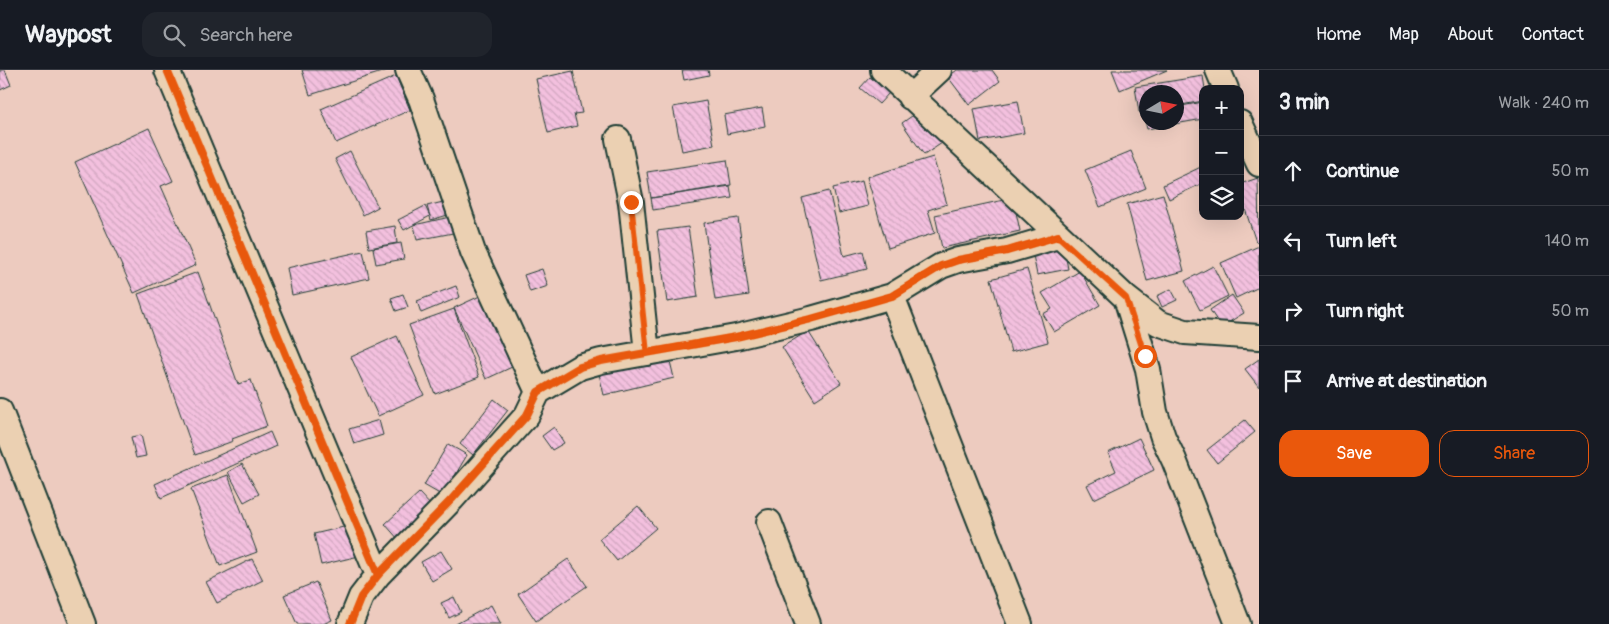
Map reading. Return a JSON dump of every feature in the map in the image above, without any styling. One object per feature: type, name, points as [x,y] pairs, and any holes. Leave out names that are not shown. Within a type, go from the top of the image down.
[{"type":"street","points":[[167,70],[378,575]]},
{"type":"street","points":[[408,70],[421,98],[472,252],[538,392]]},
{"type":"street","points":[[883,70],[1058,236],[1126,298],[1158,323],[1185,332],[1259,337]]},
{"type":"street","points":[[910,97],[939,70]]},
{"type":"street","points":[[1218,70],[1224,85]]},
{"type":"street","points":[[1243,130],[1259,164]]},
{"type":"street","points":[[618,139],[631,202],[647,353]]},
{"type":"street","points":[[350,624],[361,597],[378,575],[452,500],[520,422],[538,392],[580,367],[601,361],[736,337],[811,319],[892,296],[941,266],[958,260],[1008,251],[1058,236]]},
{"type":"street","points":[[892,296],[1020,624]]},
{"type":"street","points":[[1126,298],[1148,369],[1155,412],[1163,437],[1174,460],[1238,624]]},
{"type":"street","points":[[0,411],[83,624]]},
{"type":"street","points":[[769,522],[808,624]]},
{"type":"building","points":[[0,70],[5,70],[11,85],[0,90]]},
{"type":"building","points":[[302,70],[388,70],[310,95]]},
{"type":"building","points":[[682,70],[708,70],[709,75],[684,80]]},
{"type":"building","points":[[957,70],[992,70],[1000,81],[969,105],[948,77]]},
{"type":"building","points":[[1112,70],[1167,70],[1120,90]]},
{"type":"building","points":[[573,71],[582,113],[574,114],[577,126],[548,133],[536,79]]},
{"type":"building","points":[[396,76],[410,110],[336,143],[321,109]]},
{"type":"building","points":[[1203,76],[1204,85],[1199,85],[1199,102],[1184,105],[1184,85],[1147,85]]},
{"type":"building","points":[[870,77],[889,93],[879,104],[860,88]]},
{"type":"building","points":[[1139,86],[1139,112],[1135,87]]},
{"type":"building","points":[[706,101],[714,145],[682,151],[673,107]]},
{"type":"building","points":[[1018,101],[1024,133],[980,141],[974,109]]},
{"type":"building","points":[[1199,103],[1199,120],[1184,122],[1184,106]]},
{"type":"building","points":[[762,108],[765,126],[727,134],[724,115]]},
{"type":"building","points":[[919,111],[942,143],[924,155],[902,123]]},
{"type":"building","points":[[149,128],[173,181],[161,186],[196,265],[134,293],[75,162]]},
{"type":"building","points":[[350,151],[378,207],[363,215],[335,159]]},
{"type":"building","points":[[1131,151],[1146,188],[1100,207],[1085,170]]},
{"type":"building","points":[[933,157],[947,204],[928,210],[935,233],[888,248],[867,177]]},
{"type":"building","points":[[727,160],[731,185],[651,198],[647,172]]},
{"type":"building","points":[[1199,168],[1199,185],[1169,199],[1163,185]]},
{"type":"building","points":[[1258,178],[1259,241],[1256,242],[1244,206],[1244,183]]},
{"type":"building","points":[[862,181],[868,206],[839,213],[833,188]]},
{"type":"building","points":[[730,186],[732,198],[653,210],[651,198]]},
{"type":"building","points":[[829,191],[844,256],[863,251],[867,269],[821,280],[802,198]]},
{"type":"building","points":[[1163,194],[1184,271],[1147,281],[1127,204]]},
{"type":"building","points":[[1013,198],[1020,231],[942,248],[935,215]]},
{"type":"building","points":[[447,201],[451,214],[431,220],[427,206]]},
{"type":"building","points":[[425,206],[430,216],[404,230],[398,220]]},
{"type":"building","points":[[450,217],[453,233],[417,240],[414,225]]},
{"type":"building","points":[[738,218],[749,295],[715,300],[704,223]]},
{"type":"building","points":[[395,226],[397,243],[369,248],[366,231]]},
{"type":"building","points":[[688,227],[698,297],[667,302],[657,231]]},
{"type":"building","points":[[401,243],[404,259],[376,264],[373,248]]},
{"type":"building","points":[[1063,243],[1068,269],[1037,275],[1032,250]]},
{"type":"building","points":[[1259,246],[1259,287],[1236,298],[1221,263]]},
{"type":"building","points":[[363,251],[369,278],[292,295],[287,268]]},
{"type":"building","points":[[1213,266],[1228,296],[1200,310],[1185,281]]},
{"type":"building","points":[[542,269],[548,286],[530,292],[524,275]]},
{"type":"building","points":[[1027,269],[1048,342],[1011,352],[991,279]]},
{"type":"building","points":[[1080,271],[1100,305],[1054,332],[1043,314],[1052,309],[1042,293]]},
{"type":"building","points":[[198,272],[238,384],[251,380],[267,426],[195,455],[138,294]]},
{"type":"building","points":[[456,286],[460,297],[421,313],[417,301]]},
{"type":"building","points":[[1171,289],[1177,300],[1162,307],[1157,296]]},
{"type":"building","points":[[403,294],[408,307],[396,311],[391,298]]},
{"type":"building","points":[[1232,295],[1244,313],[1221,327],[1210,310]]},
{"type":"building","points":[[480,296],[512,367],[486,379],[454,308]]},
{"type":"building","points":[[454,309],[479,377],[435,394],[409,325]]},
{"type":"building","points":[[808,331],[841,383],[815,400],[782,347]]},
{"type":"building","points":[[397,336],[424,395],[378,416],[351,357]]},
{"type":"building","points":[[669,357],[674,378],[604,395],[599,374]]},
{"type":"building","points":[[1259,359],[1259,387],[1245,369]]},
{"type":"building","points":[[494,399],[508,410],[473,455],[460,444]]},
{"type":"building","points":[[379,420],[383,435],[354,444],[349,429]]},
{"type":"building","points":[[1245,420],[1255,432],[1217,463],[1207,450]]},
{"type":"building","points":[[554,427],[564,443],[552,450],[542,436]]},
{"type":"building","points":[[270,432],[276,446],[161,498],[155,484]]},
{"type":"building","points":[[141,435],[146,456],[136,458],[131,437]]},
{"type":"building","points":[[1139,438],[1154,470],[1094,499],[1087,485],[1116,471],[1108,453]]},
{"type":"building","points":[[448,444],[467,455],[443,496],[424,485]]},
{"type":"building","points":[[242,464],[259,494],[244,502],[228,472]]},
{"type":"building","points":[[228,475],[257,552],[220,566],[191,489]]},
{"type":"building","points":[[419,493],[433,508],[399,540],[385,524]]},
{"type":"building","points":[[638,506],[656,528],[617,561],[599,539]]},
{"type":"building","points":[[352,525],[359,556],[321,565],[314,534]]},
{"type":"building","points":[[441,551],[452,569],[432,581],[421,562]]},
{"type":"building","points":[[252,559],[263,580],[217,603],[206,582]]},
{"type":"building","points":[[568,559],[587,586],[536,621],[518,594]]},
{"type":"building","points":[[316,582],[332,620],[323,624],[297,624],[284,595]]},
{"type":"building","points":[[454,597],[461,612],[449,618],[441,603]]},
{"type":"building","points":[[491,605],[501,624],[456,624]]},
{"type":"cycle path","points":[[167,70],[378,575]]},
{"type":"cycle path","points":[[350,624],[361,597],[378,575],[452,499],[527,415],[538,392],[580,367],[601,361],[736,337],[811,319],[892,296],[941,266],[958,260],[1007,251],[1058,236]]},
{"type":"route","points":[[631,202],[647,353],[736,337],[811,319],[892,296],[941,266],[958,260],[1008,251],[1058,236],[1126,298],[1145,356]]}]
